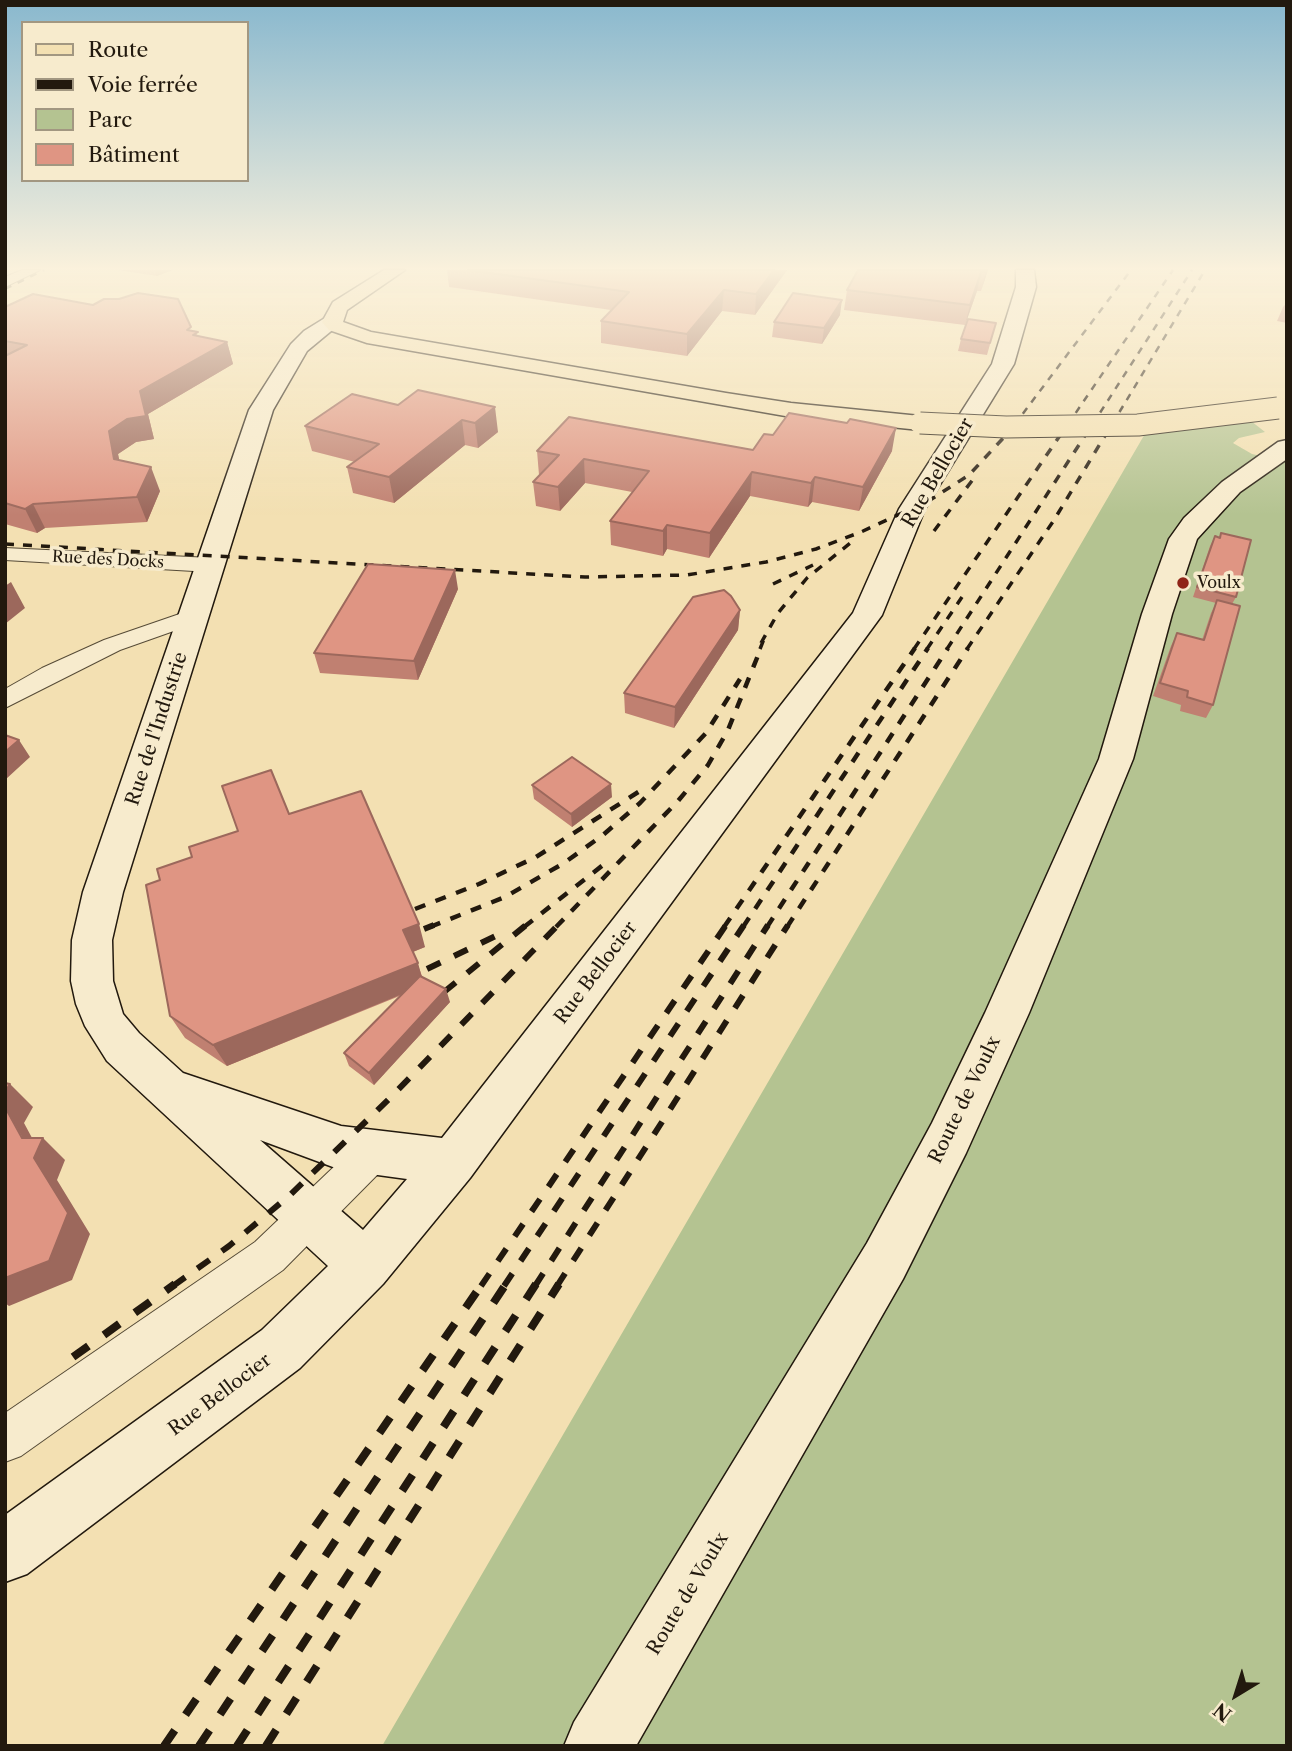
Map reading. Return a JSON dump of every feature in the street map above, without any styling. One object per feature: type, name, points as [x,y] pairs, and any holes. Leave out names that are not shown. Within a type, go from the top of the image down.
[{"type":"main road","name":"Rue de l'Industrie","points":[[316,352],[261,410],[103,892],[92,940],[92,981],[97,1004],[107,1026],[123,1047],[365,1266]]},
{"type":"main road","points":[[450,352],[791,410],[920,423],[1006,427],[1284,421]]},
{"type":"main road","name":"Rue Bellocier","points":[[5,1552],[281,1349],[365,1266],[453,1162],[867,615],[912,509],[1003,364],[1007,352]]},
{"type":"main road","name":"Route de Voulx","points":[[598,1746],[885,1261],[949,1138],[1007,1013],[1116,759],[1157,614],[1183,538],[1193,524],[1231,487],[1284,421]]},
{"type":"main road","points":[[168,1085],[341,1148],[453,1162]]},
{"type":"street","name":"Rue des Docks","points":[[5,554],[211,565]]},
{"type":"street","points":[[5,700],[51,673],[112,645],[194,616]]},
{"type":"street","points":[[5,1440],[269,1256],[374,1153]]},
{"type":"green space","points":[[1251,421],[1265,432],[1239,438],[1233,443],[1252,454],[1287,462],[1287,1746],[382,1746],[1146,432]]},
{"type":"building","points":[[14,352],[210,352],[140,391],[146,416],[127,419],[109,431],[114,459],[151,467],[137,497],[33,504],[25,509],[5,503],[5,356]]},
{"type":"building","points":[[418,390],[495,407],[475,423],[462,420],[389,477],[347,467],[379,444],[305,426],[352,394],[398,405]]},
{"type":"building","points":[[789,413],[847,423],[850,419],[896,428],[863,487],[815,477],[811,483],[752,472],[710,533],[667,525],[663,531],[610,521],[649,471],[584,459],[558,487],[533,482],[559,455],[537,451],[569,417],[753,450],[764,434],[773,435]]},
{"type":"building","points":[[1221,533],[1251,540],[1236,597],[1197,587],[1215,536],[1220,538]]},
{"type":"building","points":[[368,564],[455,570],[414,661],[314,653]]},
{"type":"building","points":[[724,590],[740,610],[675,707],[624,693],[693,597]]},
{"type":"building","points":[[1217,600],[1240,606],[1213,705],[1187,697],[1188,691],[1160,683],[1177,633],[1204,640]]},
{"type":"building","points":[[5,735],[19,740],[5,752]]},
{"type":"building","points":[[572,757],[611,784],[571,814],[532,785]]},
{"type":"building","points":[[271,770],[289,814],[361,791],[419,924],[403,930],[418,963],[213,1045],[170,1016],[146,885],[160,880],[157,869],[192,857],[189,847],[238,831],[222,786]]},
{"type":"building","points":[[420,976],[446,989],[369,1073],[344,1053]]},
{"type":"building","points":[[5,1107],[22,1138],[43,1138],[34,1158],[68,1213],[49,1261],[5,1278]]},
{"type":"railway","points":[[1006,436],[1069,352]]},
{"type":"railway","points":[[1060,436],[1117,352]]},
{"type":"railway","points":[[1085,436],[1139,352]]},
{"type":"railway","points":[[1105,436],[1156,352]]},
{"type":"railway","points":[[5,544],[585,577],[687,575],[766,562],[816,549],[861,532],[930,500],[969,475],[1007,434]]},
{"type":"railway","points":[[914,649],[1061,434]]},
{"type":"railway","points":[[947,649],[1086,434]]},
{"type":"railway","points":[[967,649],[1054,520],[1106,434]]},
{"type":"railway","points":[[934,531],[974,478]]},
{"type":"railway","points":[[766,635],[778,613],[807,578],[854,540]]},
{"type":"railway","points":[[773,584],[813,565]]},
{"type":"railway","points":[[927,649],[962,597]]},
{"type":"railway","points":[[760,649],[766,635]]},
{"type":"railway","points":[[761,643],[766,635]]},
{"type":"railway","points":[[556,927],[678,801],[708,765],[728,730],[761,648]]},
{"type":"railway","points":[[724,927],[915,648]]},
{"type":"railway","points":[[743,927],[928,648]]},
{"type":"railway","points":[[767,927],[948,648]]},
{"type":"railway","points":[[787,927],[968,648]]},
{"type":"railway","points":[[430,927],[505,897],[564,863],[603,835],[640,803],[706,733],[740,679]]},
{"type":"railway","points":[[415,909],[479,884],[536,857],[643,789]]},
{"type":"railway","points":[[524,927],[603,865]]},
{"type":"railway","points":[[424,929],[434,925]]},
{"type":"railway","points":[[444,992],[526,925]]},
{"type":"railway","points":[[173,1286],[229,1246],[289,1196],[390,1098],[558,925]]},
{"type":"railway","points":[[481,1286],[726,925]]},
{"type":"railway","points":[[504,1286],[744,925]]},
{"type":"railway","points":[[535,1286],[768,925]]},
{"type":"railway","points":[[557,1286],[788,925]]},
{"type":"railway","points":[[427,969],[506,931]]},
{"type":"railway","points":[[73,1357],[175,1284]]},
{"type":"railway","points":[[164,1746],[482,1284]]},
{"type":"railway","points":[[199,1746],[506,1284]]},
{"type":"railway","points":[[237,1746],[536,1284]]},
{"type":"railway","points":[[266,1746],[559,1284]]},
{"type":"place","name":"Voulx","points":[[1183,583]]}]
